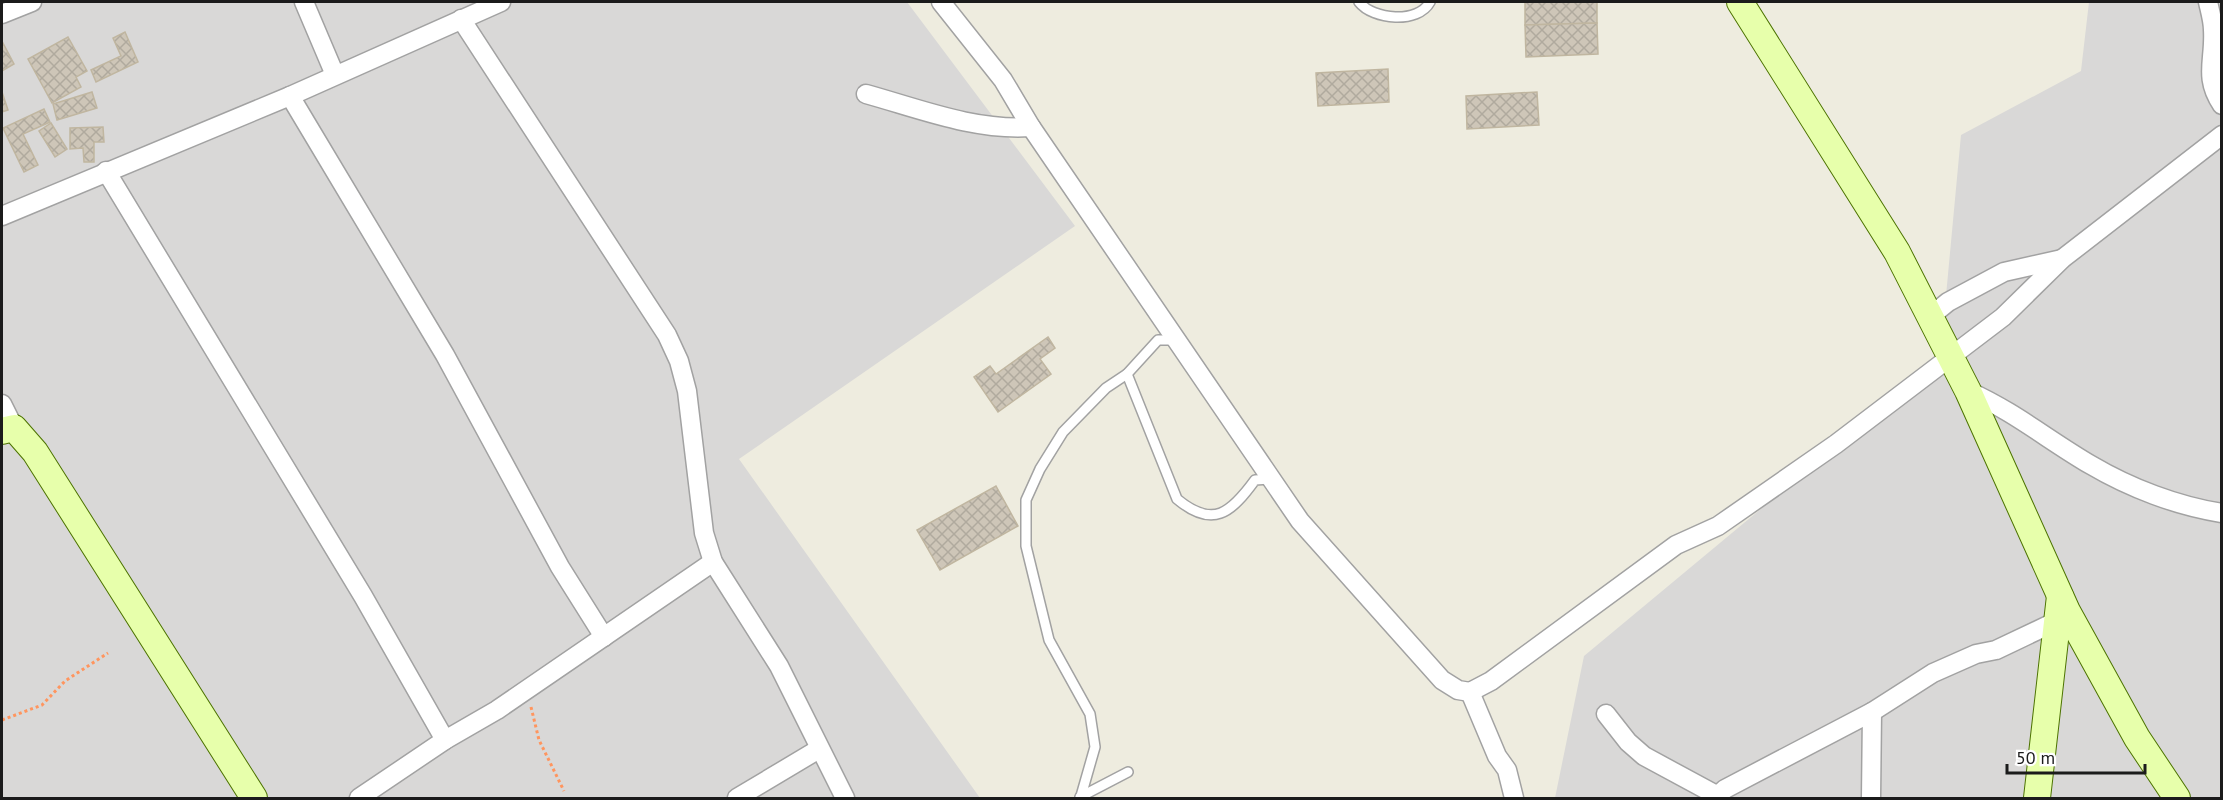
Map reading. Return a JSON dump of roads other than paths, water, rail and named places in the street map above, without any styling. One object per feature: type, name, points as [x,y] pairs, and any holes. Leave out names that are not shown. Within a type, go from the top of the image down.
[{"type":"street","points":[[2,14],[32,2]]},
{"type":"street","points":[[304,2],[335,75]]},
{"type":"street","points":[[2,216],[290,96],[501,2]]},
{"type":"street","points":[[941,2],[1003,80],[1031,127],[1300,521],[1421,657],[1450,686],[1470,692],[1491,681],[1676,545],[1718,526],[1836,444],[2010,311],[2062,259],[2221,135],[2222,105],[2212,91],[2210,78],[2213,29],[2208,2]]},
{"type":"street","points":[[1740,2],[1859,188],[1932,315],[2060,595],[2137,738],[2177,798]]},
{"type":"street","points":[[461,19],[667,335],[679,361],[687,391],[704,533],[713,562],[779,666],[845,798]]},
{"type":"street","points":[[866,94],[979,125],[1009,129],[1031,127]]},
{"type":"street","points":[[290,96],[445,355],[554,557],[603,637]]},
{"type":"street","points":[[106,171],[363,596],[446,740]]},
{"type":"street","points":[[1932,315],[1966,292],[2004,272],[2062,259]]},
{"type":"street","points":[[1968,391],[2003,406],[2093,466],[2157,495],[2222,513]]},
{"type":"street","points":[[2,404],[8,430],[35,452],[254,798]]},
{"type":"street","points":[[359,798],[446,740],[498,710],[713,562]]},
{"type":"street","points":[[2037,798],[2060,595]]},
{"type":"street","points":[[1606,714],[1628,742],[1644,756],[1716,797],[1734,784],[1872,712],[1933,673],[1976,654],[1996,650],[2057,621]]},
{"type":"street","points":[[1470,692],[1497,756],[1507,770],[1514,798]]},
{"type":"street","points":[[1871,798],[1872,712]]},
{"type":"street","points":[[737,798],[819,749]]},
{"type":"lane","points":[[1359,2],[1362,6],[1389,17],[1398,17],[1408,16],[1428,6],[1431,2]]},
{"type":"lane","points":[[1079,797],[1095,747],[1090,714],[1049,640],[1026,546],[1026,500],[1040,469],[1063,432],[1106,388],[1127,374],[1158,340],[1176,340]]},
{"type":"lane","points":[[1127,374],[1177,499],[1192,511],[1207,516],[1224,512],[1237,505],[1255,480],[1270,479]]},
{"type":"lane","points":[[1079,797],[1128,772]]}]
